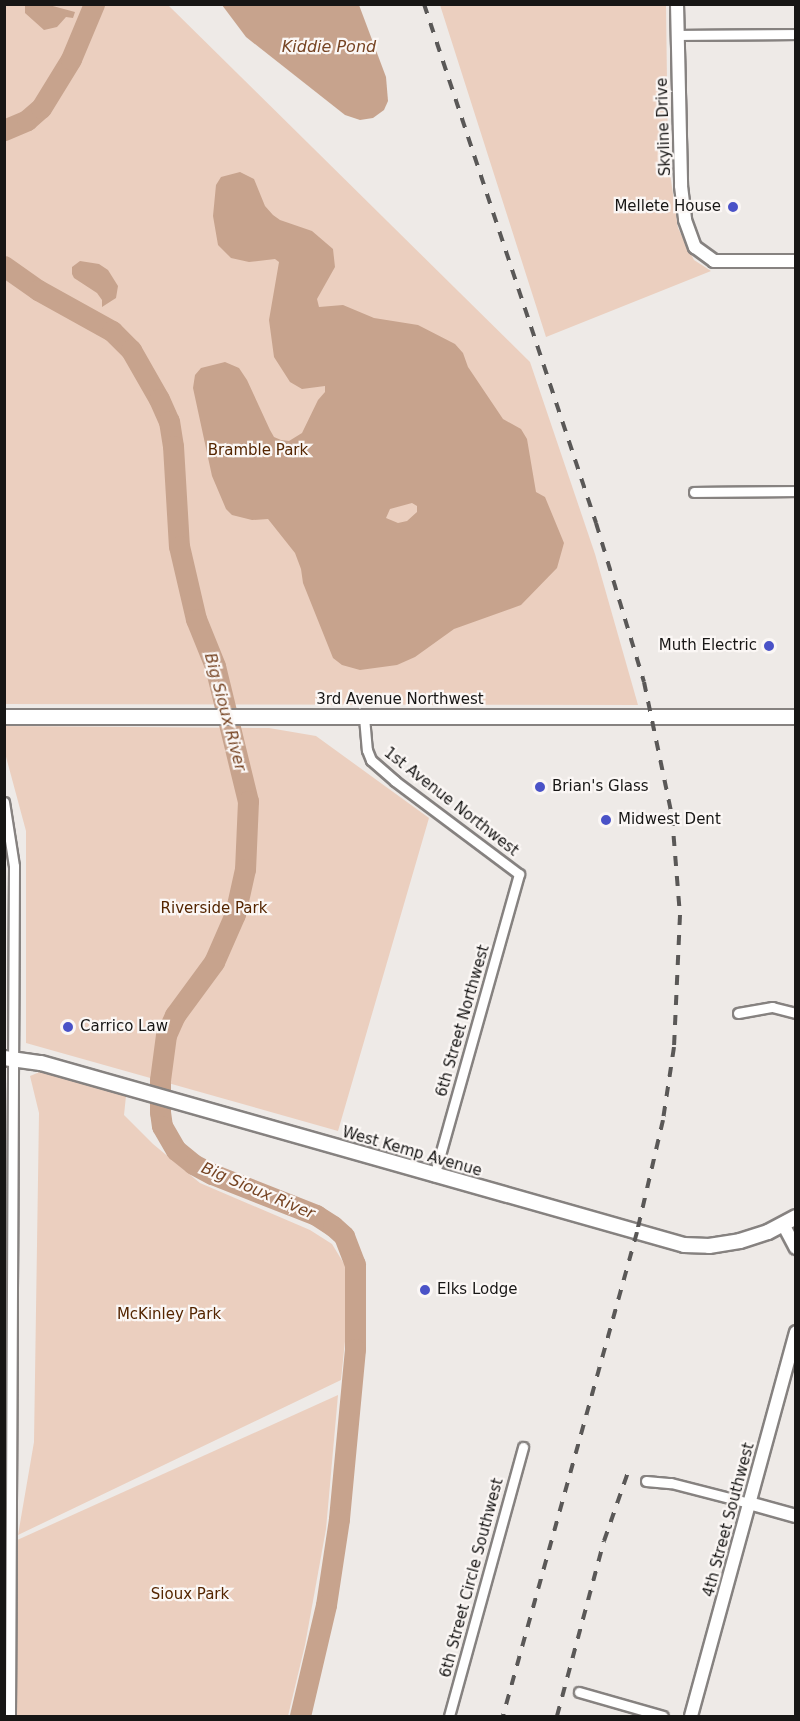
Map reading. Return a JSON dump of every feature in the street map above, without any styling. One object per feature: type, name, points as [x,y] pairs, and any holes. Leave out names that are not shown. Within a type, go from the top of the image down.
[{"type":"main road","name":"3rd Avenue Northwest","points":[[4,717],[795,717]]},
{"type":"main road","name":"West Kemp Avenue","points":[[9,1058],[41,1063],[122,1085],[435,1176],[684,1245],[725,1245],[755,1237],[795,1217]]},
{"type":"street","name":"Skyline Drive","points":[[676,4],[681,186],[685,220],[695,247],[708,258],[726,262],[795,261]]},
{"type":"street","points":[[677,35],[795,34]]},
{"type":"street","points":[[694,492],[795,491]]},
{"type":"street","name":"1st Avenue Northwest","points":[[364,717],[367,750],[371,760],[395,781],[519,874]]},
{"type":"street","points":[[4,802],[14,866],[9,1058],[10,1716]]},
{"type":"street","name":"6th Street Northwest","points":[[435,1176],[519,874]]},
{"type":"street","points":[[738,1014],[772,1007],[795,1013]]},
{"type":"street","points":[[783,1224],[795,1248]]},
{"type":"street","name":"4th Street Southwest","points":[[691,1716],[795,1332]]},
{"type":"street","name":"6th Street Circle Southwest","points":[[449,1716],[523,1447]]},
{"type":"street","points":[[645,1481],[671,1483],[795,1516]]},
{"type":"street","points":[[579,1692],[663,1716]]},
{"type":"green space","name":"Bramble Park","points":[[5,5],[168,5],[530,362],[595,554],[638,705],[5,704]]},
{"type":"green space","points":[[440,5],[666,5],[668,160],[678,228],[694,260],[711,271],[546,337]]},
{"type":"green space","name":"Riverside Park","points":[[4,726],[269,728],[316,736],[429,818],[338,1131],[26,1043],[26,831],[5,753]]},
{"type":"green space","name":"McKinley Park","points":[[42,1071],[126,1096],[124,1115],[153,1144],[200,1183],[310,1230],[332,1244],[346,1267],[351,1283],[341,1380],[18,1535],[34,1442],[39,1113],[30,1076]]},
{"type":"green space","name":"Sioux Park","points":[[338,1395],[326,1529],[305,1645],[288,1716],[15,1716],[15,1541]]},
{"type":"water","points":[[25,5],[49,5],[75,12],[73,18],[66,17],[57,27],[44,30],[25,13]]},
{"type":"water","name":"Kiddie Pond","points":[[222,5],[359,5],[386,77],[388,101],[384,110],[373,118],[360,120],[345,115],[246,37]]},
{"type":"water","points":[[240,172],[254,179],[265,206],[273,215],[280,220],[312,231],[333,249],[335,267],[317,299],[319,307],[343,305],[374,318],[418,325],[455,344],[463,353],[468,367],[503,419],[521,429],[527,439],[536,492],[545,497],[564,543],[557,568],[521,605],[454,629],[415,657],[397,665],[360,670],[342,665],[333,658],[303,583],[295,553],[268,519],[252,520],[232,515],[226,509],[212,476],[193,388],[195,375],[201,368],[225,362],[239,368],[274,437],[289,441],[302,433],[318,400],[325,392],[325,386],[302,389],[290,382],[274,357],[269,320],[279,262],[275,259],[249,262],[231,258],[218,245],[213,216],[216,185],[221,177]],"holes":[[[412,503],[417,506],[417,512],[407,521],[398,523],[386,518],[390,509]]]},
{"type":"water","points":[[80,261],[99,264],[108,270],[118,286],[116,298],[102,307],[102,300],[97,293],[74,278],[72,274],[72,267]]},
{"type":"waterway","name":"Big Sioux River","points":[[4,130],[27,120],[41,108],[71,59],[94,4]]},
{"type":"waterway","name":"Big Sioux River","points":[[4,266],[38,290],[112,331],[131,350],[159,399],[169,421],[173,446],[179,546],[196,619],[215,666],[248,801],[245,869],[235,914],[214,962],[175,1015],[166,1035],[160,1080],[162,1126],[176,1150],[193,1164],[212,1174],[316,1215],[333,1226],[344,1236],[355,1264],[355,1349],[339,1519],[326,1605],[300,1716]]},
{"type":"railway","points":[[424,4],[596,523],[644,682],[672,816],[680,915],[674,1047],[663,1120],[637,1232],[503,1716]]},
{"type":"railway","points":[[557,1716],[604,1541],[628,1472]]},
{"type":"place","name":"Mellete House","points":[[733,207]]},
{"type":"place","name":"Muth Electric","points":[[769,646]]},
{"type":"place","name":"Brian's Glass","points":[[540,787]]},
{"type":"place","name":"Midwest Dent","points":[[606,820]]},
{"type":"place","name":"Carrico Law","points":[[68,1027]]},
{"type":"place","name":"Elks Lodge","points":[[425,1290]]}]
